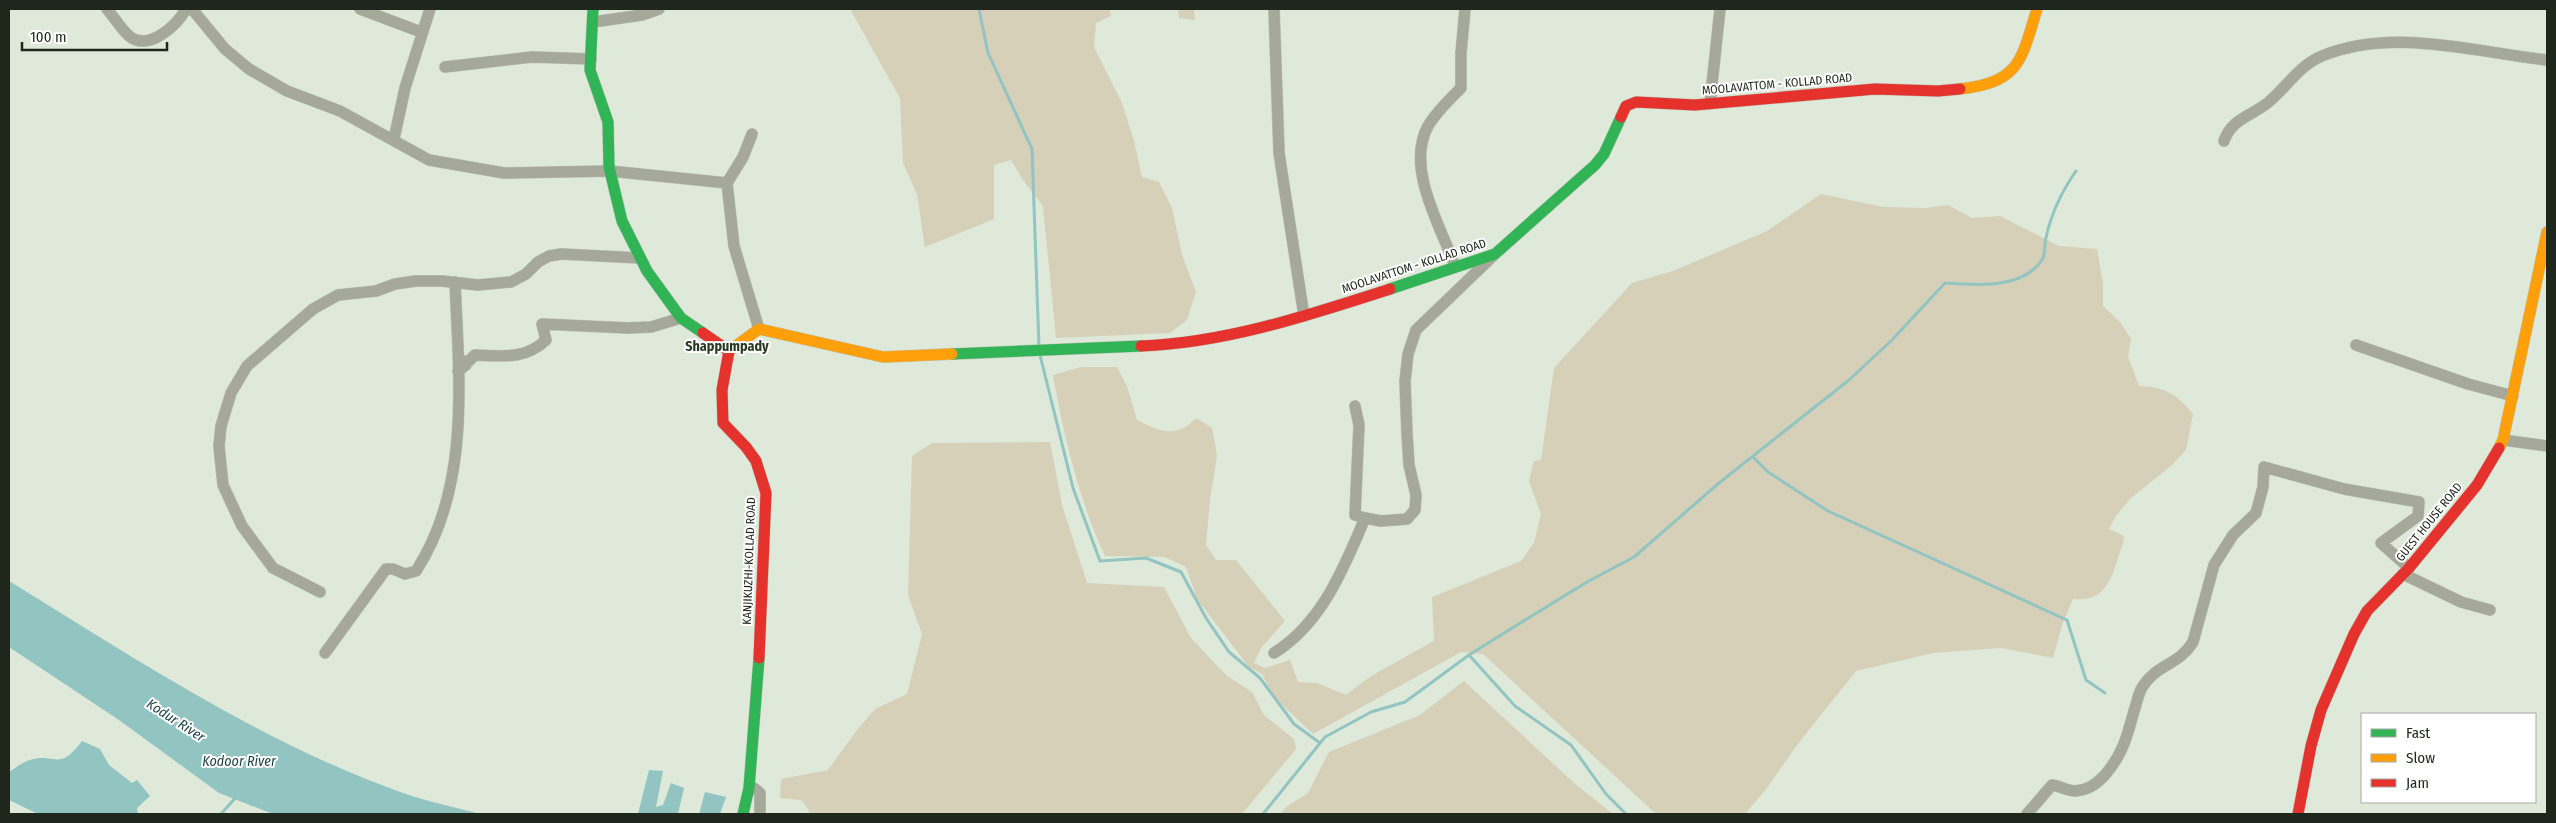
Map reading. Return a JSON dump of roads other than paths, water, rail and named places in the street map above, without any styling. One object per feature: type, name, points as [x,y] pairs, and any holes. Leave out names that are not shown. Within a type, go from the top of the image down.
[{"type":"main road","points":[[593,9],[590,70],[608,122],[610,172],[622,221],[640,258],[647,271],[681,318],[729,351],[758,329]]},
{"type":"main road","name":"MOOLAVATTOM - KOLLAD ROAD","points":[[758,329],[882,358],[1172,344],[1247,331],[1304,316],[1496,254],[1595,165],[1604,154],[1626,106],[1636,102],[1695,105],[1874,89],[1938,91],[1985,86],[2010,74],[2024,51],[2038,9]]},
{"type":"main road","name":"GUEST HOUSE ROAD","points":[[2298,814],[2311,746],[2321,710],[2354,634],[2367,610],[2406,571],[2489,468],[2503,440],[2514,396],[2547,232]]},
{"type":"main road","name":"KANJIKUZHI-KOLLAD ROAD","points":[[729,351],[722,390],[723,423],[755,455],[766,493],[757,691],[749,788],[743,814]]},
{"type":"street","points":[[107,9],[129,36],[136,40],[154,38],[170,30],[186,9]]},
{"type":"street","points":[[192,9],[224,49],[249,69],[287,91],[340,111],[394,139],[429,160],[464,168],[538,174],[610,172],[727,183]]},
{"type":"street","points":[[362,9],[421,32]]},
{"type":"street","points":[[394,139],[421,32],[430,9]]},
{"type":"street","points":[[593,22],[642,15],[660,9]]},
{"type":"street","points":[[1274,9],[1279,153],[1304,316]]},
{"type":"street","points":[[1455,266],[1444,234],[1430,207],[1420,156],[1427,128],[1443,105],[1461,88],[1461,53],[1465,9]]},
{"type":"street","points":[[1710,103],[1720,9]]},
{"type":"street","points":[[2224,141],[2235,122],[2271,100],[2301,69],[2322,56],[2367,45],[2402,42],[2547,60]]},
{"type":"street","points":[[445,67],[532,57],[591,60]]},
{"type":"street","points":[[752,134],[743,157],[727,183],[734,246],[758,329]]},
{"type":"street","points":[[320,592],[273,568],[242,526],[224,485],[218,446],[221,426],[231,393],[247,366],[298,321],[329,298],[338,295],[376,291],[395,284],[416,281],[455,282],[478,285],[511,282],[526,274],[538,262],[549,256],[561,254],[640,258]]},
{"type":"street","points":[[1355,406],[1359,425],[1359,444],[1355,515],[1381,521],[1407,519],[1416,510],[1416,495],[1410,465],[1407,434],[1405,381],[1408,354],[1416,330],[1496,254]]},
{"type":"street","points":[[325,653],[386,569],[393,569],[405,574],[413,573],[429,546],[444,508],[453,470],[458,431],[455,282]]},
{"type":"street","points":[[458,371],[475,354],[503,357],[535,350],[546,340],[542,324],[628,328],[651,327],[681,318]]},
{"type":"street","points":[[2356,345],[2468,384],[2514,396]]},
{"type":"street","points":[[2503,440],[2547,446]]},
{"type":"street","points":[[2027,814],[2052,785],[2075,791],[2090,788],[2098,784],[2117,762],[2141,688],[2151,674],[2164,666],[2176,662],[2193,642],[2214,565],[2233,535],[2256,513],[2263,487],[2264,467],[2344,489],[2419,502],[2418,516],[2380,542],[2406,571],[2461,602],[2490,610]]},
{"type":"street","points":[[1274,653],[1284,647],[1308,623],[1336,584],[1365,518]]},
{"type":"street","points":[[749,788],[754,788],[760,793],[760,814]]},
{"type":"water","name":"Kodoor River","points":[[9,581],[201,698],[300,750],[351,773],[403,793],[480,814],[273,814],[219,793],[119,720],[9,647]]},
{"type":"water","points":[[82,741],[100,749],[109,765],[132,783],[137,780],[150,796],[137,808],[138,814],[38,814],[9,800],[9,772],[30,760],[39,758],[62,759],[74,751]]},
{"type":"water","points":[[649,770],[663,771],[656,807],[663,805],[671,783],[684,788],[678,814],[638,814]]},
{"type":"water","points":[[705,792],[726,797],[720,814],[699,814]]},
{"type":"waterway","points":[[979,9],[988,53],[1032,149],[1039,347]]},
{"type":"waterway","points":[[1263,814],[1325,737],[1371,712],[1405,702],[1469,655],[1587,582],[1634,557],[1719,483],[1849,380],[1892,340],[1945,283],[1998,284],[2023,277],[2033,270],[2043,258],[2045,240],[2054,212],[2076,171]]},
{"type":"waterway","points":[[1040,355],[1073,488],[1100,561],[1146,558],[1181,572],[1206,618],[1229,652],[1260,678],[1294,724],[1320,743]]},
{"type":"waterway","points":[[1754,458],[1768,472],[1828,511],[2067,620],[2086,680],[2105,693]]},
{"type":"waterway","points":[[1469,655],[1515,706],[1571,745],[1606,794],[1626,814]]},
{"type":"waterway","points":[[221,814],[237,796]]},
{"type":"district","name":"Shappumpady","points":[[727,346]]},
{"type":"water label","name":"Kodur River","points":[[176,720]]}]
